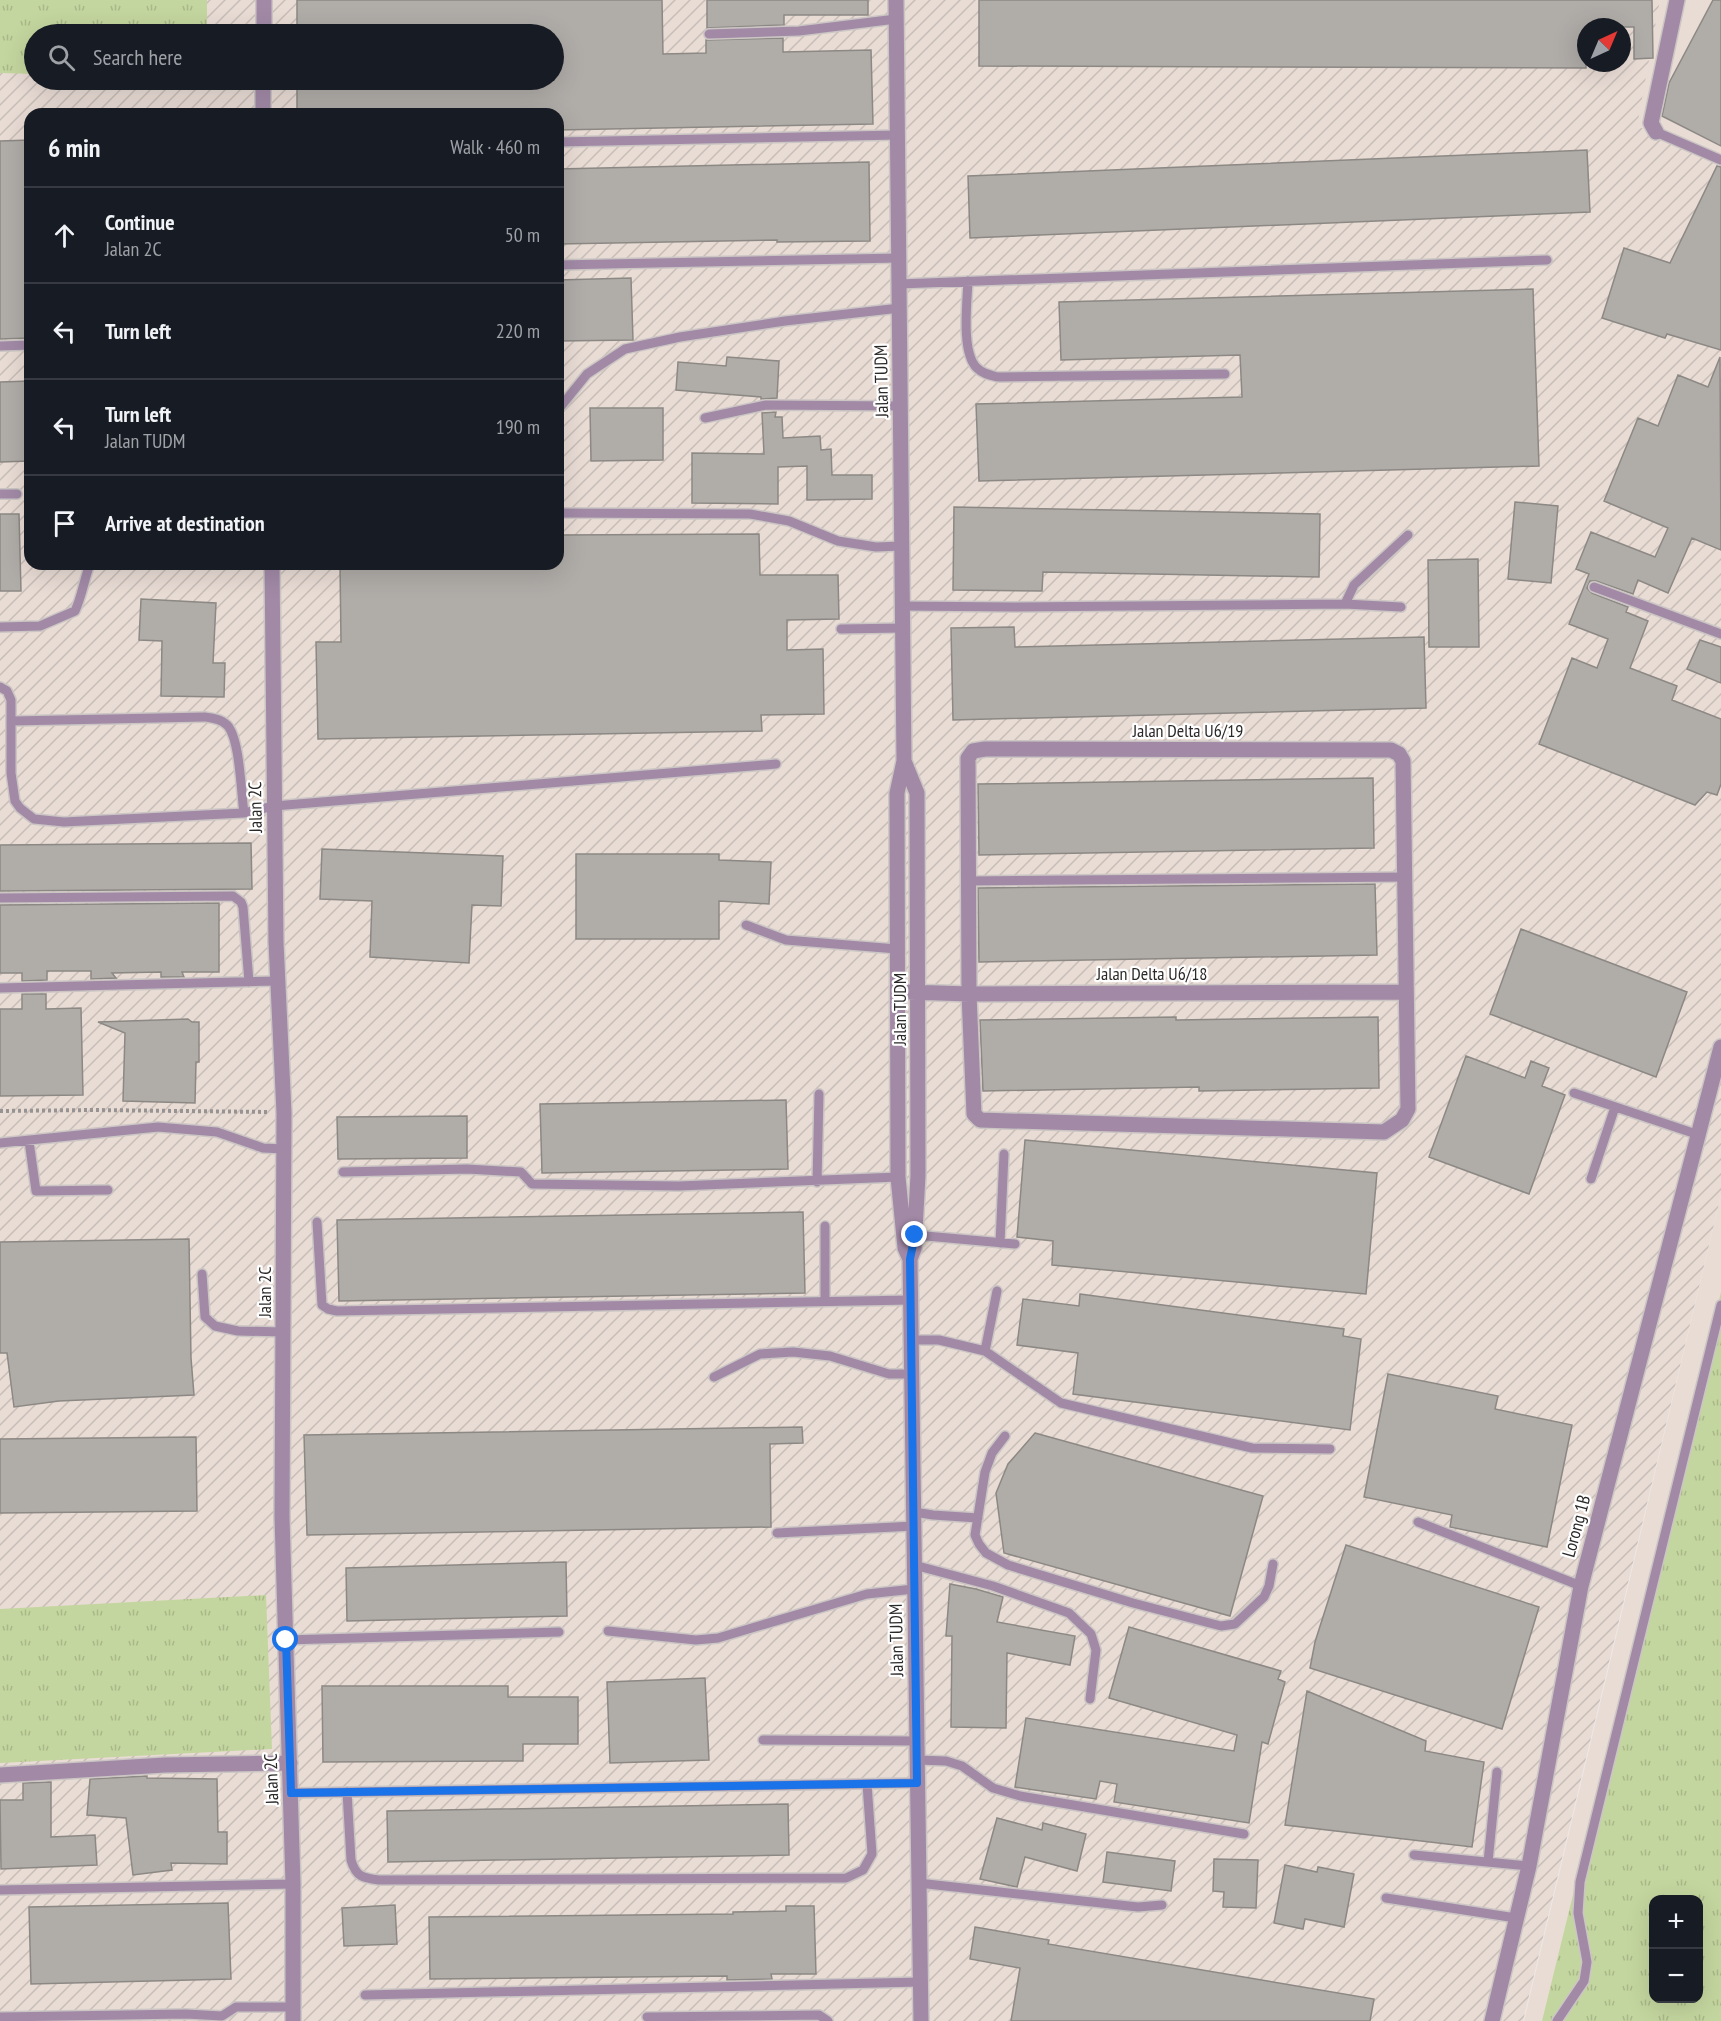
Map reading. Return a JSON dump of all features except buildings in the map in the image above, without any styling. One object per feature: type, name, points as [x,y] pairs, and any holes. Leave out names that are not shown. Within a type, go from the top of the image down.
[{"type":"street","points":[[264,0],[264,24]]},
{"type":"street","name":"Jalan TUDM","points":[[896,0],[904,761],[897,793],[898,1177],[905,1248],[910,1259]]},
{"type":"street","points":[[1656,132],[1651,123],[1677,0]]},
{"type":"street","points":[[263,90],[263,108]]},
{"type":"street","name":"Jalan 2C","points":[[272,570],[276,942],[284,1113],[282,1517],[291,1793],[293,2014]]},
{"type":"street","name":"Jalan Delta U6/19","points":[[969,881],[968,758],[973,751],[985,749],[1391,750],[1403,761],[1405,877]]},
{"type":"street","name":"Jalan TUDM","points":[[904,761],[917,793],[918,1176],[915,1235],[910,1259],[921,2021]]},
{"type":"street","points":[[969,881],[969,994],[974,1114],[980,1120],[1384,1132],[1402,1120],[1408,1109],[1405,877]]},
{"type":"street","name":"Jalan Delta U6/18","points":[[897,992],[969,994],[1406,992]]},
{"type":"street","name":"Lorong 1B","points":[[1492,2021],[1529,1866],[1581,1586],[1721,1047]]},
{"type":"street","points":[[0,1775],[165,1765],[290,1763]]},
{"type":"lane","points":[[709,34],[799,32],[896,19]]},
{"type":"lane","points":[[1656,132],[1721,160]]},
{"type":"lane","points":[[564,142],[898,135]]},
{"type":"lane","points":[[564,264],[899,258]]},
{"type":"lane","points":[[899,284],[1547,260]]},
{"type":"lane","points":[[968,281],[967,343],[975,366],[983,373],[998,377],[1225,374]]},
{"type":"lane","points":[[564,403],[587,374],[626,349],[703,333],[900,308]]},
{"type":"lane","points":[[0,346],[24,345]]},
{"type":"lane","points":[[705,418],[766,405],[900,406]]},
{"type":"lane","points":[[0,494],[17,494]]},
{"type":"lane","points":[[564,513],[750,514],[789,521],[838,541],[876,547],[902,546]]},
{"type":"lane","points":[[1345,604],[1354,585],[1408,535]]},
{"type":"lane","points":[[0,627],[40,626],[75,611],[82,596],[88,570]]},
{"type":"lane","points":[[1594,587],[1721,634]]},
{"type":"lane","points":[[902,606],[1345,604],[1401,607]]},
{"type":"lane","points":[[842,629],[903,628]]},
{"type":"lane","points":[[0,687],[7,691],[11,700],[10,773],[15,801],[34,819],[64,822],[244,813],[274,806],[776,764]]},
{"type":"lane","points":[[12,721],[205,717],[217,719],[226,725],[235,738],[244,813]]},
{"type":"lane","points":[[969,881],[1405,877]]},
{"type":"lane","points":[[0,898],[233,896],[241,902],[243,907],[249,982]]},
{"type":"lane","points":[[746,925],[786,940],[897,949]]},
{"type":"lane","points":[[0,988],[278,981]]},
{"type":"lane","points":[[1574,1093],[1699,1135]]},
{"type":"lane","points":[[817,1182],[819,1094]]},
{"type":"lane","points":[[1591,1179],[1615,1107]]},
{"type":"lane","points":[[0,1143],[159,1127],[218,1132],[263,1148],[284,1149]]},
{"type":"lane","points":[[29,1141],[36,1191],[108,1190]]},
{"type":"lane","points":[[1000,1243],[1004,1154]]},
{"type":"lane","points":[[343,1172],[467,1169],[521,1172],[532,1184],[679,1186],[898,1177]]},
{"type":"lane","points":[[317,1222],[322,1305],[337,1311],[911,1300]]},
{"type":"lane","points":[[825,1226],[825,1301]]},
{"type":"lane","points":[[915,1235],[1015,1244]]},
{"type":"lane","points":[[202,1274],[205,1317],[215,1326],[237,1331],[283,1332]]},
{"type":"lane","points":[[985,1352],[997,1292]]},
{"type":"lane","points":[[1557,2021],[1584,1981],[1587,1962],[1578,1913],[1580,1882],[1721,1305]]},
{"type":"lane","points":[[911,1340],[939,1340],[985,1352],[1060,1403],[1252,1448],[1330,1449]]},
{"type":"lane","points":[[714,1377],[760,1354],[793,1352],[830,1356],[889,1374],[911,1374]]},
{"type":"lane","points":[[1005,1436],[992,1453],[985,1472],[975,1535],[986,1553],[1008,1565],[1133,1603],[1221,1626],[1235,1624],[1264,1597],[1274,1564]]},
{"type":"lane","points":[[777,1533],[933,1515],[978,1518]]},
{"type":"lane","points":[[1418,1521],[1581,1586]]},
{"type":"lane","points":[[914,1565],[993,1586],[1069,1613],[1091,1634],[1096,1650],[1089,1699]]},
{"type":"lane","points":[[608,1630],[696,1640],[718,1638],[867,1594],[914,1589]]},
{"type":"lane","points":[[286,1640],[559,1632]]},
{"type":"lane","points":[[763,1740],[916,1741]]},
{"type":"lane","points":[[917,1760],[946,1761],[962,1766],[993,1788],[1020,1796],[1244,1833]]},
{"type":"lane","points":[[1488,1862],[1497,1772]]},
{"type":"lane","points":[[291,1793],[917,1783]]},
{"type":"lane","points":[[347,1792],[351,1860],[354,1871],[363,1878],[379,1880],[846,1878],[863,1870],[872,1854],[867,1784]]},
{"type":"lane","points":[[1414,1855],[1529,1866]]},
{"type":"lane","points":[[918,1883],[1138,1907],[1162,1905]]},
{"type":"lane","points":[[0,1890],[293,1884]]},
{"type":"lane","points":[[1386,1898],[1516,1918]]},
{"type":"lane","points":[[365,1995],[920,1982]]},
{"type":"lane","points":[[0,2017],[186,2013],[222,2018],[236,2007],[293,2014]]},
{"type":"lane","points":[[647,2017],[819,2015],[828,2021]]},
{"type":"path","points":[[0,1111],[284,1113]]},
{"type":"shaded area","points":[[0,0],[1660,0],[1637,126],[1721,162],[1721,1195],[1523,2021],[0,2021]]},
{"type":"shaded area","points":[[1660,0],[1721,0],[1721,162],[1636,126]]},
{"type":"shaded area","points":[[1721,1195],[1721,2021],[1524,2021],[1619,1625]]},
{"type":"green space","points":[[0,0],[207,0],[207,24],[24,24],[24,74],[0,73]]},
{"type":"green space","points":[[1721,1292],[1721,2021],[1542,2021]]},
{"type":"green space","points":[[266,1595],[272,1749],[0,1763],[0,1609]]},
{"type":"route","points":[[286,1640],[291,1793],[917,1783],[910,1259],[914,1249],[915,1235]]}]
